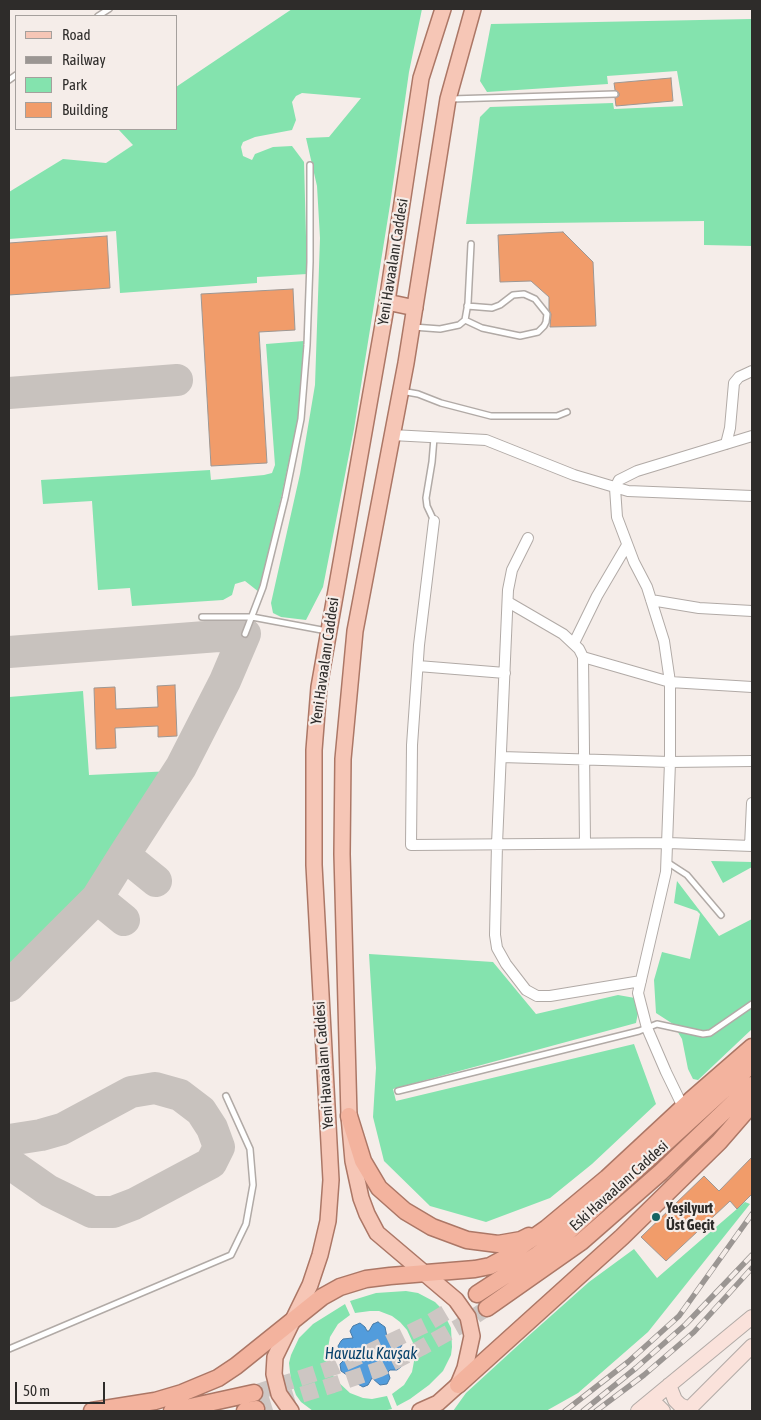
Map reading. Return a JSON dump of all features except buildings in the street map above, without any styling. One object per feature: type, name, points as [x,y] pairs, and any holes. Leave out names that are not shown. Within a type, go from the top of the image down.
[{"type":"highway","points":[[92,1411],[155,1400],[182,1393],[218,1378],[236,1366],[322,1297],[340,1287],[366,1279],[476,1269],[490,1266],[503,1259],[547,1228],[607,1178],[752,1047]]},
{"type":"highway","name":"Eski Havaalanı Caddesi","points":[[477,1294],[537,1255],[570,1230],[752,1064]]},
{"type":"highway","name":"Eski Havaalanı Caddesi","points":[[487,1308],[581,1242],[661,1172],[752,1085]]},
{"type":"highway","points":[[458,1385],[622,1237],[719,1142],[752,1104]]},
{"type":"highway","points":[[350,1116],[363,1161],[379,1188],[405,1211],[432,1227],[467,1240],[498,1244],[522,1240],[547,1228]]},
{"type":"highway","points":[[172,1411],[252,1404]]},
{"type":"main road","name":"Yeni Havaalanı Caddesi","points":[[291,1411],[279,1394],[274,1374],[275,1357],[310,1285],[328,1222],[331,1194],[315,904],[313,830],[314,750],[319,687],[388,302],[421,78],[442,9]]},
{"type":"main road","name":"Yeni Havaalanı Caddesi","points":[[458,1385],[465,1368],[472,1336],[468,1316],[456,1300],[377,1232],[366,1214],[352,1161],[342,854],[343,759],[355,631],[401,390],[448,99],[473,9]]},
{"type":"main road","points":[[388,302],[415,308]]},
{"type":"main road","points":[[366,430],[392,435]]},
{"type":"main road","points":[[643,1407],[752,1317]]},
{"type":"main road","points":[[669,1385],[675,1400],[688,1410],[752,1346]]},
{"type":"main road","points":[[420,1411],[438,1403],[458,1385]]},
{"type":"main road","points":[[443,1411],[458,1385]]},
{"type":"main road","points":[[643,1407],[658,1406],[663,1411]]},
{"type":"street","points":[[726,444],[730,428],[734,384],[739,377],[752,371]]},
{"type":"street","points":[[392,435],[486,440],[540,460],[560,470],[615,488],[636,492],[752,496]]},
{"type":"street","points":[[684,1107],[647,1028],[638,993],[666,872],[670,762],[670,682],[664,641],[651,600],[617,517],[615,488],[619,480],[637,471],[752,436]]},
{"type":"street","points":[[434,521],[418,666],[412,745],[411,845],[668,843],[751,846],[752,803]]},
{"type":"street","points":[[528,538],[512,570],[508,602],[497,844],[495,935],[497,948],[506,964],[526,990],[537,996],[550,996],[641,981]]},
{"type":"street","points":[[574,644],[597,596],[627,545]]},
{"type":"street","points":[[651,600],[699,608],[752,611]]},
{"type":"street","points":[[508,602],[563,634],[574,644],[583,657],[585,844]]},
{"type":"street","points":[[583,657],[670,682],[752,688]]},
{"type":"street","points":[[418,666],[505,673]]},
{"type":"street","points":[[501,757],[670,762],[752,761]]},
{"type":"lane","points":[[448,99],[615,94]]},
{"type":"lane","points":[[245,634],[266,578],[301,419],[310,262],[310,165]]},
{"type":"lane","points":[[412,327],[440,329],[459,325],[464,320],[468,306],[471,244]]},
{"type":"lane","points":[[464,320],[482,328],[520,336],[538,332],[546,322],[547,314],[535,299],[524,294],[513,295],[500,305],[492,308],[468,306]]},
{"type":"lane","points":[[401,390],[491,416],[557,416],[567,412]]},
{"type":"lane","points":[[434,437],[426,498],[427,506],[434,521]]},
{"type":"lane","points":[[202,617],[252,616],[328,631]]},
{"type":"lane","points":[[666,861],[688,875],[721,915]]},
{"type":"lane","points":[[398,1091],[639,1031],[657,1024],[703,1034],[710,1033],[752,1004]]},
{"type":"lane","points":[[9,1349],[231,1256],[246,1224],[253,1185],[250,1148],[226,1096]]},
{"type":"green space","points":[[292,9],[422,9],[409,72],[354,429],[323,587],[306,620],[281,617],[273,613],[271,603],[300,474],[315,385],[320,238],[317,186],[306,138],[329,137],[361,98],[302,93],[296,96],[292,102],[296,120],[292,130],[255,137],[243,142],[241,147],[243,156],[252,160],[255,154],[273,147],[292,146],[304,162],[307,274],[257,277],[257,283],[120,293],[116,231],[9,239],[9,192],[63,159],[106,163],[133,145],[119,130],[178,130],[178,86]]},
{"type":"green space","points":[[752,19],[752,246],[704,245],[704,221],[466,224],[480,117],[490,107],[613,103],[614,109],[683,106],[677,71],[607,76],[608,84],[487,92],[480,81],[491,24]]},
{"type":"green space","points":[[304,341],[298,419],[259,592],[245,581],[235,584],[232,595],[223,600],[132,606],[130,588],[98,590],[92,501],[43,504],[41,480],[210,470],[211,480],[272,473],[275,465],[266,344]]},
{"type":"green space","points":[[83,691],[89,775],[172,771],[100,874],[41,942],[9,973],[9,697]]},
{"type":"green space","points":[[711,861],[752,862],[752,867],[723,883]]},
{"type":"green space","points":[[677,881],[719,936],[752,919],[752,1029],[698,1080],[693,1079],[688,1069],[682,1039],[673,1024],[656,1013],[654,980],[662,952],[690,959],[700,914],[697,911],[674,903]]},
{"type":"green space","points":[[369,954],[493,962],[536,1014],[618,995],[635,998],[639,1008],[636,1023],[393,1089],[396,1101],[634,1044],[656,1104],[592,1164],[550,1198],[486,1222],[430,1206],[384,1161],[373,1117],[376,1068]]},
{"type":"green space","points":[[745,1202],[750,1204],[648,1332],[578,1393],[546,1411],[453,1411],[466,1393],[525,1339],[589,1282],[634,1249],[657,1278]]},
{"type":"green space","points":[[406,1291],[418,1293],[435,1302],[441,1308],[451,1328],[452,1347],[451,1355],[443,1371],[429,1385],[397,1406],[392,1394],[404,1385],[412,1372],[415,1356],[413,1343],[407,1330],[392,1316],[379,1311],[355,1313],[350,1301],[376,1293]]},
{"type":"green space","points":[[345,1304],[350,1315],[338,1324],[330,1337],[327,1353],[328,1366],[335,1379],[350,1393],[372,1399],[387,1396],[392,1409],[383,1411],[313,1411],[301,1402],[296,1395],[291,1381],[289,1363],[299,1338],[313,1324]]},
{"type":"water","name":"Havuzlu Kavşak","points":[[378,1322],[385,1327],[387,1337],[395,1335],[400,1338],[402,1345],[395,1354],[402,1359],[402,1366],[397,1370],[390,1370],[388,1372],[390,1378],[387,1384],[380,1385],[372,1378],[368,1385],[363,1387],[356,1383],[354,1373],[347,1375],[341,1371],[340,1364],[347,1357],[339,1350],[338,1346],[343,1339],[353,1338],[350,1331],[353,1326],[360,1323],[369,1331],[373,1324]]},
{"type":"taxiway","points":[[9,393],[177,380]]},
{"type":"taxiway","points":[[9,652],[245,634],[225,681],[181,767],[124,855],[156,881]]},
{"type":"taxiway","points":[[124,855],[97,898],[124,920]]},
{"type":"taxiway","points":[[9,986],[97,898]]},
{"type":"taxiway","points":[[9,1140],[41,1135],[62,1129],[131,1092],[155,1088],[180,1095],[201,1111],[212,1128],[219,1147],[211,1163],[134,1204],[113,1212],[92,1212],[49,1191],[9,1163]]},
{"type":"tunnel","points":[[254,1393],[335,1367],[369,1352],[425,1325],[477,1294]]},
{"type":"tunnel","points":[[256,1409],[380,1369],[460,1326],[487,1308]]},
{"type":"railway","points":[[565,1411],[628,1362],[679,1316],[752,1214]]},
{"type":"railway","points":[[583,1411],[686,1324],[752,1255]]},
{"type":"railway","points":[[596,1411],[644,1375],[694,1332],[752,1268]]},
{"type":"place","name":"Yeşilyurt Üst Geçit","points":[[656,1217]]}]
